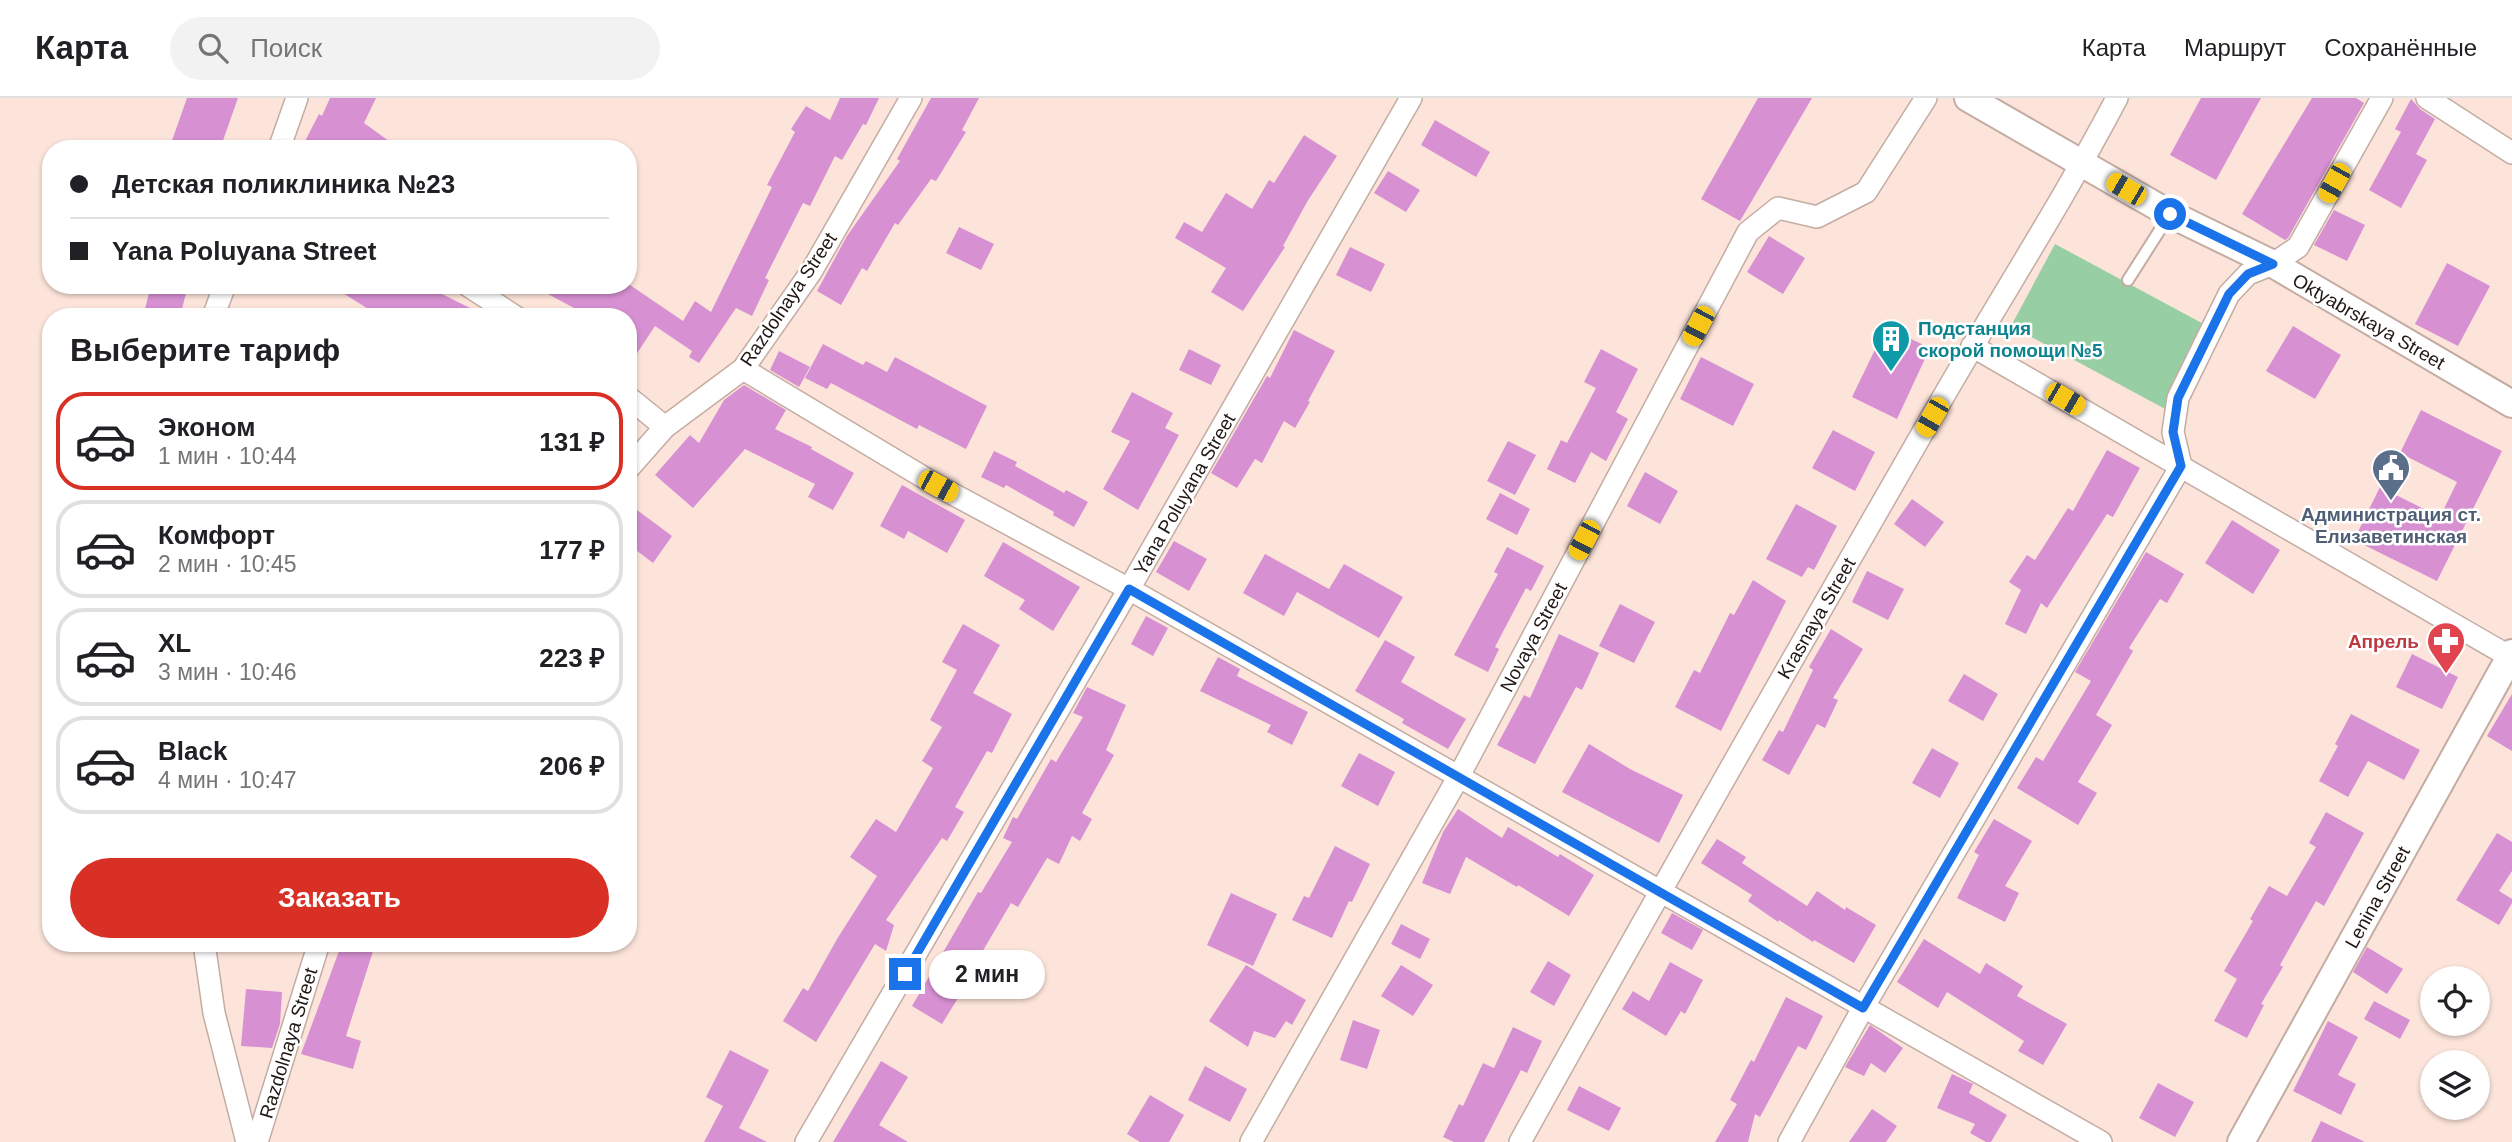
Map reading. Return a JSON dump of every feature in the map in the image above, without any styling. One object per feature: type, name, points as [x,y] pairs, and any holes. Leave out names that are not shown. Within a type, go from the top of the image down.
[{"type":"street","points":[[282,140],[298,98]]},
{"type":"street","name":"Razdolnaya Street","points":[[637,458],[665,427],[743,369],[811,272],[911,98]]},
{"type":"street","name":"Yana Poluyana Street","points":[[806,1142],[1129,589],[1411,98]]},
{"type":"street","name":"Novaya Street","points":[[1251,1142],[1459,776],[1748,232],[1778,208],[1817,217],[1866,192],[1926,98]]},
{"type":"street","name":"Oktyabrskaya Street","points":[[1968,98],[2170,214],[2273,264],[2512,404]]},
{"type":"street","name":"Krasnaya Street","points":[[1520,1142],[1660,890],[1972,346],[2118,98]]},
{"type":"street","points":[[1789,1142],[1863,1008],[2181,466],[2173,432],[2178,398],[2229,294],[2248,274],[2273,264],[2298,247],[2382,98]]},
{"type":"street","points":[[2427,98],[2512,153]]},
{"type":"street","points":[[481,294],[502,308]]},
{"type":"street","points":[[1972,346],[2511,656]]},
{"type":"street","points":[[743,369],[938,486],[1129,589],[2101,1142]]},
{"type":"street","points":[[637,404],[665,427]]},
{"type":"street","name":"Lenina Street","points":[[2241,1142],[2511,656]]},
{"type":"street","points":[[205,952],[214,1013],[247,1142]]},
{"type":"street","name":"Razdolnaya Street","points":[[257,1142],[316,952]]},
{"type":"lane","points":[[2128,280],[2170,214]]},
{"type":"green space","points":[[2055,244],[2211,328],[2167,410],[2011,326]]},
{"type":"building","points":[[187,98],[238,98],[223,140],[172,140]]},
{"type":"building","points":[[330,98],[376,98],[364,123],[388,140],[306,140],[319,114],[322,116]]},
{"type":"building","points":[[840,98],[879,98],[866,125],[863,124],[842,160],[835,156],[810,206],[803,203],[765,278],[769,280],[752,316],[736,308],[699,363],[689,357],[692,351],[655,326],[637,353],[637,308],[574,308],[548,294],[637,294],[637,290],[683,321],[695,301],[711,312],[772,187],[767,185],[795,132],[791,129],[806,106],[830,120]]},
{"type":"building","points":[[931,98],[979,98],[962,130],[966,132],[936,181],[931,179],[898,225],[895,223],[867,271],[862,268],[841,305],[817,291],[847,236],[900,161],[897,159]]},
{"type":"building","points":[[1758,98],[1812,98],[1740,221],[1701,199]]},
{"type":"building","points":[[2201,98],[2261,98],[2216,180],[2170,155]]},
{"type":"building","points":[[2312,98],[2356,98],[2364,103],[2285,240],[2242,214]]},
{"type":"building","points":[[2411,99],[2435,119],[2416,154],[2427,160],[2401,208],[2369,190],[2401,132],[2395,129]]},
{"type":"building","points":[[1435,120],[1490,152],[1476,177],[1421,145]]},
{"type":"building","points":[[1304,135],[1337,156],[1307,202],[1283,246],[1285,247],[1243,311],[1211,292],[1226,268],[1175,238],[1184,222],[1202,232],[1226,193],[1252,209],[1269,180],[1274,183]]},
{"type":"building","points":[[1388,171],[1420,190],[1406,212],[1374,193]]},
{"type":"building","points":[[2334,210],[2365,225],[2347,261],[2314,245]]},
{"type":"building","points":[[959,227],[994,244],[981,270],[946,253]]},
{"type":"building","points":[[1769,236],[1805,258],[1783,294],[1747,272]]},
{"type":"building","points":[[1350,247],[1385,264],[1371,292],[1336,275]]},
{"type":"building","points":[[2447,263],[2490,286],[2458,346],[2415,324]]},
{"type":"building","points":[[149,294],[186,294],[182,308],[145,308]]},
{"type":"building","points":[[344,294],[442,294],[470,308],[367,308]]},
{"type":"building","points":[[2293,326],[2341,355],[2315,399],[2266,371]]},
{"type":"building","name":"Подстанция скорой помощи №5","points":[[1886,327],[1930,348],[1897,419],[1852,397]]},
{"type":"building","points":[[1294,330],[1335,351],[1295,428],[1284,421],[1262,463],[1255,459],[1237,488],[1211,473],[1267,376],[1270,378]]},
{"type":"building","points":[[823,344],[863,365],[866,361],[887,372],[895,357],[987,406],[966,449],[919,425],[917,429],[831,383],[827,389],[805,378]]},
{"type":"building","points":[[1189,349],[1221,365],[1211,385],[1179,370]]},
{"type":"building","points":[[1601,349],[1638,369],[1616,412],[1628,419],[1606,461],[1591,452],[1575,483],[1547,469],[1561,440],[1567,443],[1596,388],[1584,382]]},
{"type":"building","points":[[779,351],[810,367],[799,387],[770,370]]},
{"type":"building","points":[[1701,357],[1754,384],[1733,426],[1680,399]]},
{"type":"building","points":[[744,385],[786,410],[775,429],[812,447],[811,449],[854,473],[833,510],[808,497],[815,484],[745,449],[693,508],[655,475],[690,435],[699,443],[724,400]]},
{"type":"building","points":[[1132,392],[1173,413],[1165,428],[1179,435],[1138,510],[1103,489],[1130,441],[1111,432]]},
{"type":"building","name":"Администрация ст. Елизаветинская","points":[[2421,410],[2502,451],[2437,581],[2354,540],[2380,487],[2440,517],[2457,482],[2400,453]]},
{"type":"building","points":[[1833,430],[1875,452],[1855,491],[1812,468]]},
{"type":"building","points":[[1508,441],[1536,455],[1515,495],[1487,481]]},
{"type":"building","points":[[2107,450],[2140,468],[2113,517],[2107,514],[2047,608],[2041,603],[2026,634],[2005,624],[2021,590],[2009,582],[2027,555],[2035,560],[2068,508],[2073,511]]},
{"type":"building","points":[[994,451],[1017,462],[1015,466],[1064,493],[1066,490],[1088,502],[1074,527],[1053,515],[1054,512],[1006,485],[1004,488],[981,477]]},
{"type":"building","points":[[1645,472],[1678,491],[1660,524],[1627,506]]},
{"type":"building","points":[[902,485],[965,520],[947,553],[908,531],[904,539],[880,526]]},
{"type":"building","points":[[1500,493],[1530,509],[1517,535],[1486,519]]},
{"type":"building","points":[[1912,499],[1944,522],[1925,547],[1894,524]]},
{"type":"building","points":[[1796,504],[1837,526],[1814,570],[1808,567],[1802,577],[1766,559]]},
{"type":"building","points":[[637,510],[672,536],[653,563],[637,551]]},
{"type":"building","points":[[2232,520],[2280,550],[2253,594],[2205,563]]},
{"type":"building","points":[[1174,541],[1207,559],[1189,591],[1156,572]]},
{"type":"building","points":[[1003,542],[1080,587],[1053,631],[1019,609],[1025,600],[984,576]]},
{"type":"building","points":[[1507,547],[1544,566],[1531,591],[1526,588],[1495,647],[1499,649],[1488,672],[1454,655],[1498,574],[1494,572]]},
{"type":"building","points":[[2146,552],[2184,574],[2167,603],[2160,599],[2129,648],[2133,651],[2096,715],[2112,725],[2078,782],[2097,793],[2078,825],[2017,788],[2036,757],[2043,761],[2091,681],[2075,672]]},
{"type":"building","points":[[1265,554],[1329,589],[1344,564],[1403,597],[1379,638],[1297,592],[1284,616],[1243,593]]},
{"type":"building","points":[[1867,571],[1904,589],[1888,620],[1852,602]]},
{"type":"building","points":[[1753,580],[1786,601],[1721,731],[1675,707],[1694,670],[1700,673],[1730,613],[1734,615]]},
{"type":"building","points":[[1620,604],[1655,622],[1634,663],[1599,646]]},
{"type":"building","points":[[1146,616],[1168,628],[1153,656],[1131,644]]},
{"type":"building","points":[[963,624],[1000,645],[973,693],[1012,714],[992,753],[987,751],[955,807],[964,812],[947,841],[942,838],[886,920],[894,925],[886,951],[875,944],[816,1042],[783,1021],[803,988],[808,991],[877,876],[850,857],[876,819],[896,832],[933,768],[922,761],[942,727],[930,720],[957,670],[942,662]]},
{"type":"building","points":[[1831,629],[1863,649],[1833,698],[1838,700],[1825,728],[1817,724],[1789,775],[1762,760],[1779,730],[1783,732],[1813,670],[1809,667]]},
{"type":"building","points":[[1559,634],[1599,653],[1582,690],[1576,687],[1535,764],[1497,745],[1524,695],[1530,698]]},
{"type":"building","points":[[1385,640],[1415,657],[1401,682],[1466,719],[1448,749],[1402,723],[1404,719],[1355,691]]},
{"type":"building","points":[[2412,654],[2458,677],[2442,709],[2396,687]]},
{"type":"building","points":[[1218,657],[1240,669],[1237,676],[1308,712],[1292,745],[1267,732],[1271,725],[1200,691]]},
{"type":"building","points":[[1964,674],[1998,694],[1983,721],[1948,701]]},
{"type":"building","points":[[1087,687],[1126,705],[1106,750],[1114,755],[1082,813],[1092,819],[1080,841],[1072,836],[1059,864],[1047,858],[1018,907],[1011,903],[978,959],[985,963],[970,988],[966,985],[942,1024],[912,1006],[978,892],[981,893],[1012,842],[1003,838],[1013,817],[1017,819],[1051,759],[1056,762],[1083,717],[1073,713]]},
{"type":"building","points":[[2512,694],[2512,751],[2487,736]]},
{"type":"building","points":[[2351,714],[2420,750],[2404,780],[2368,761],[2348,797],[2319,781]]},
{"type":"building","points":[[1589,744],[1630,769],[1683,795],[1659,843],[1562,792]]},
{"type":"building","points":[[1932,748],[1959,763],[1940,798],[1912,783]]},
{"type":"building","points":[[1359,753],[1395,772],[1378,806],[1341,786]]},
{"type":"building","points":[[1458,809],[1502,838],[1508,827],[1594,875],[1569,916],[1466,857],[1450,894],[1422,883],[1443,832]]},
{"type":"building","points":[[2326,812],[2364,833],[2324,906],[2316,901],[2280,965],[2283,967],[2261,1004],[2264,1005],[2247,1038],[2214,1021],[2237,979],[2224,971],[2253,921],[2250,919],[2269,886],[2287,896],[2316,847],[2309,843]]},
{"type":"building","points":[[1994,819],[2032,841],[2005,886],[2019,893],[2005,922],[1957,898],[1979,855],[1974,852]]},
{"type":"building","points":[[2497,833],[2512,842],[2512,871],[2499,891],[2512,899],[2512,903],[2499,925],[2456,900]]},
{"type":"building","points":[[1717,839],[1746,857],[1742,863],[1807,906],[1817,891],[1845,910],[1846,907],[1876,925],[1854,963],[1814,940],[1813,942],[1779,920],[1778,922],[1748,901],[1752,895],[1701,863]]},
{"type":"building","points":[[1335,846],[1370,864],[1332,938],[1292,920],[1304,896],[1309,898]]},
{"type":"building","points":[[1231,893],[1277,914],[1253,966],[1207,945]]},
{"type":"building","points":[[1672,913],[1703,930],[1692,950],[1661,933]]},
{"type":"building","points":[[1401,924],[1430,939],[1420,959],[1391,944]]},
{"type":"building","points":[[1924,939],[1980,974],[1986,963],[2023,986],[2017,996],[2067,1024],[2043,1065],[2018,1051],[2024,1041],[1947,992],[1938,1008],[1897,982]]},
{"type":"building","points":[[2367,947],[2403,969],[2387,994],[2353,972]]},
{"type":"building","points":[[339,952],[373,952],[346,1036],[361,1041],[353,1069],[301,1054]]},
{"type":"building","points":[[1548,961],[1571,975],[1554,1006],[1530,992]]},
{"type":"building","points":[[1670,962],[1703,980],[1685,1014],[1681,1011],[1666,1036],[1622,1009],[1633,991],[1649,1001]]},
{"type":"building","points":[[1246,965],[1306,1000],[1292,1025],[1286,1021],[1275,1038],[1254,1031],[1248,1047],[1209,1021]]},
{"type":"building","points":[[1401,965],[1433,985],[1413,1016],[1381,996]]},
{"type":"building","points":[[246,989],[282,992],[280,1024],[272,1048],[241,1046]]},
{"type":"building","points":[[1786,997],[1823,1016],[1806,1050],[1798,1046],[1760,1117],[1755,1114],[1748,1142],[1715,1142],[1737,1104],[1730,1100],[1751,1060],[1754,1062]]},
{"type":"building","points":[[2374,1001],[2410,1020],[2400,1039],[2364,1019]]},
{"type":"building","points":[[1353,1020],[1380,1030],[1367,1069],[1340,1060]]},
{"type":"building","points":[[2328,1021],[2358,1037],[2338,1075],[2356,1084],[2341,1115],[2293,1091]]},
{"type":"building","points":[[1870,1025],[1903,1048],[1885,1073],[1871,1063],[1864,1076],[1845,1067]]},
{"type":"building","points":[[1513,1027],[1542,1041],[1527,1073],[1521,1070],[1484,1142],[1454,1142],[1443,1137],[1459,1104],[1463,1106],[1483,1063],[1494,1068]]},
{"type":"building","points":[[730,1050],[769,1070],[739,1128],[767,1142],[704,1142],[723,1106],[706,1097]]},
{"type":"building","points":[[881,1061],[908,1077],[879,1125],[908,1142],[833,1142]]},
{"type":"building","points":[[1205,1066],[1247,1089],[1230,1122],[1188,1100]]},
{"type":"building","points":[[1952,1074],[1973,1084],[1969,1093],[2007,1115],[1991,1142],[1970,1133],[1975,1124],[1937,1108]]},
{"type":"building","points":[[2158,1083],[2194,1102],[2175,1137],[2139,1118]]},
{"type":"building","points":[[1579,1086],[1621,1108],[1609,1131],[1567,1110]]},
{"type":"building","points":[[1150,1095],[1184,1115],[1169,1142],[1140,1142],[1127,1134]]},
{"type":"building","points":[[1872,1109],[1897,1126],[1886,1142],[1849,1142]]},
{"type":"building","points":[[2321,1121],[2365,1142],[2311,1142]]},
{"type":"place","name":"Подстанция скорой помощи №5","points":[[1891,373]]},
{"type":"place","name":"Администрация ст. Елизаветинская","points":[[2391,502]]},
{"type":"place","name":"Апрель","points":[[2446,675]]},
{"type":"route","points":[[905,974],[1129,589],[1863,1008],[2181,466],[2173,432],[2178,398],[2229,294],[2248,274],[2273,264],[2170,214]]}]
